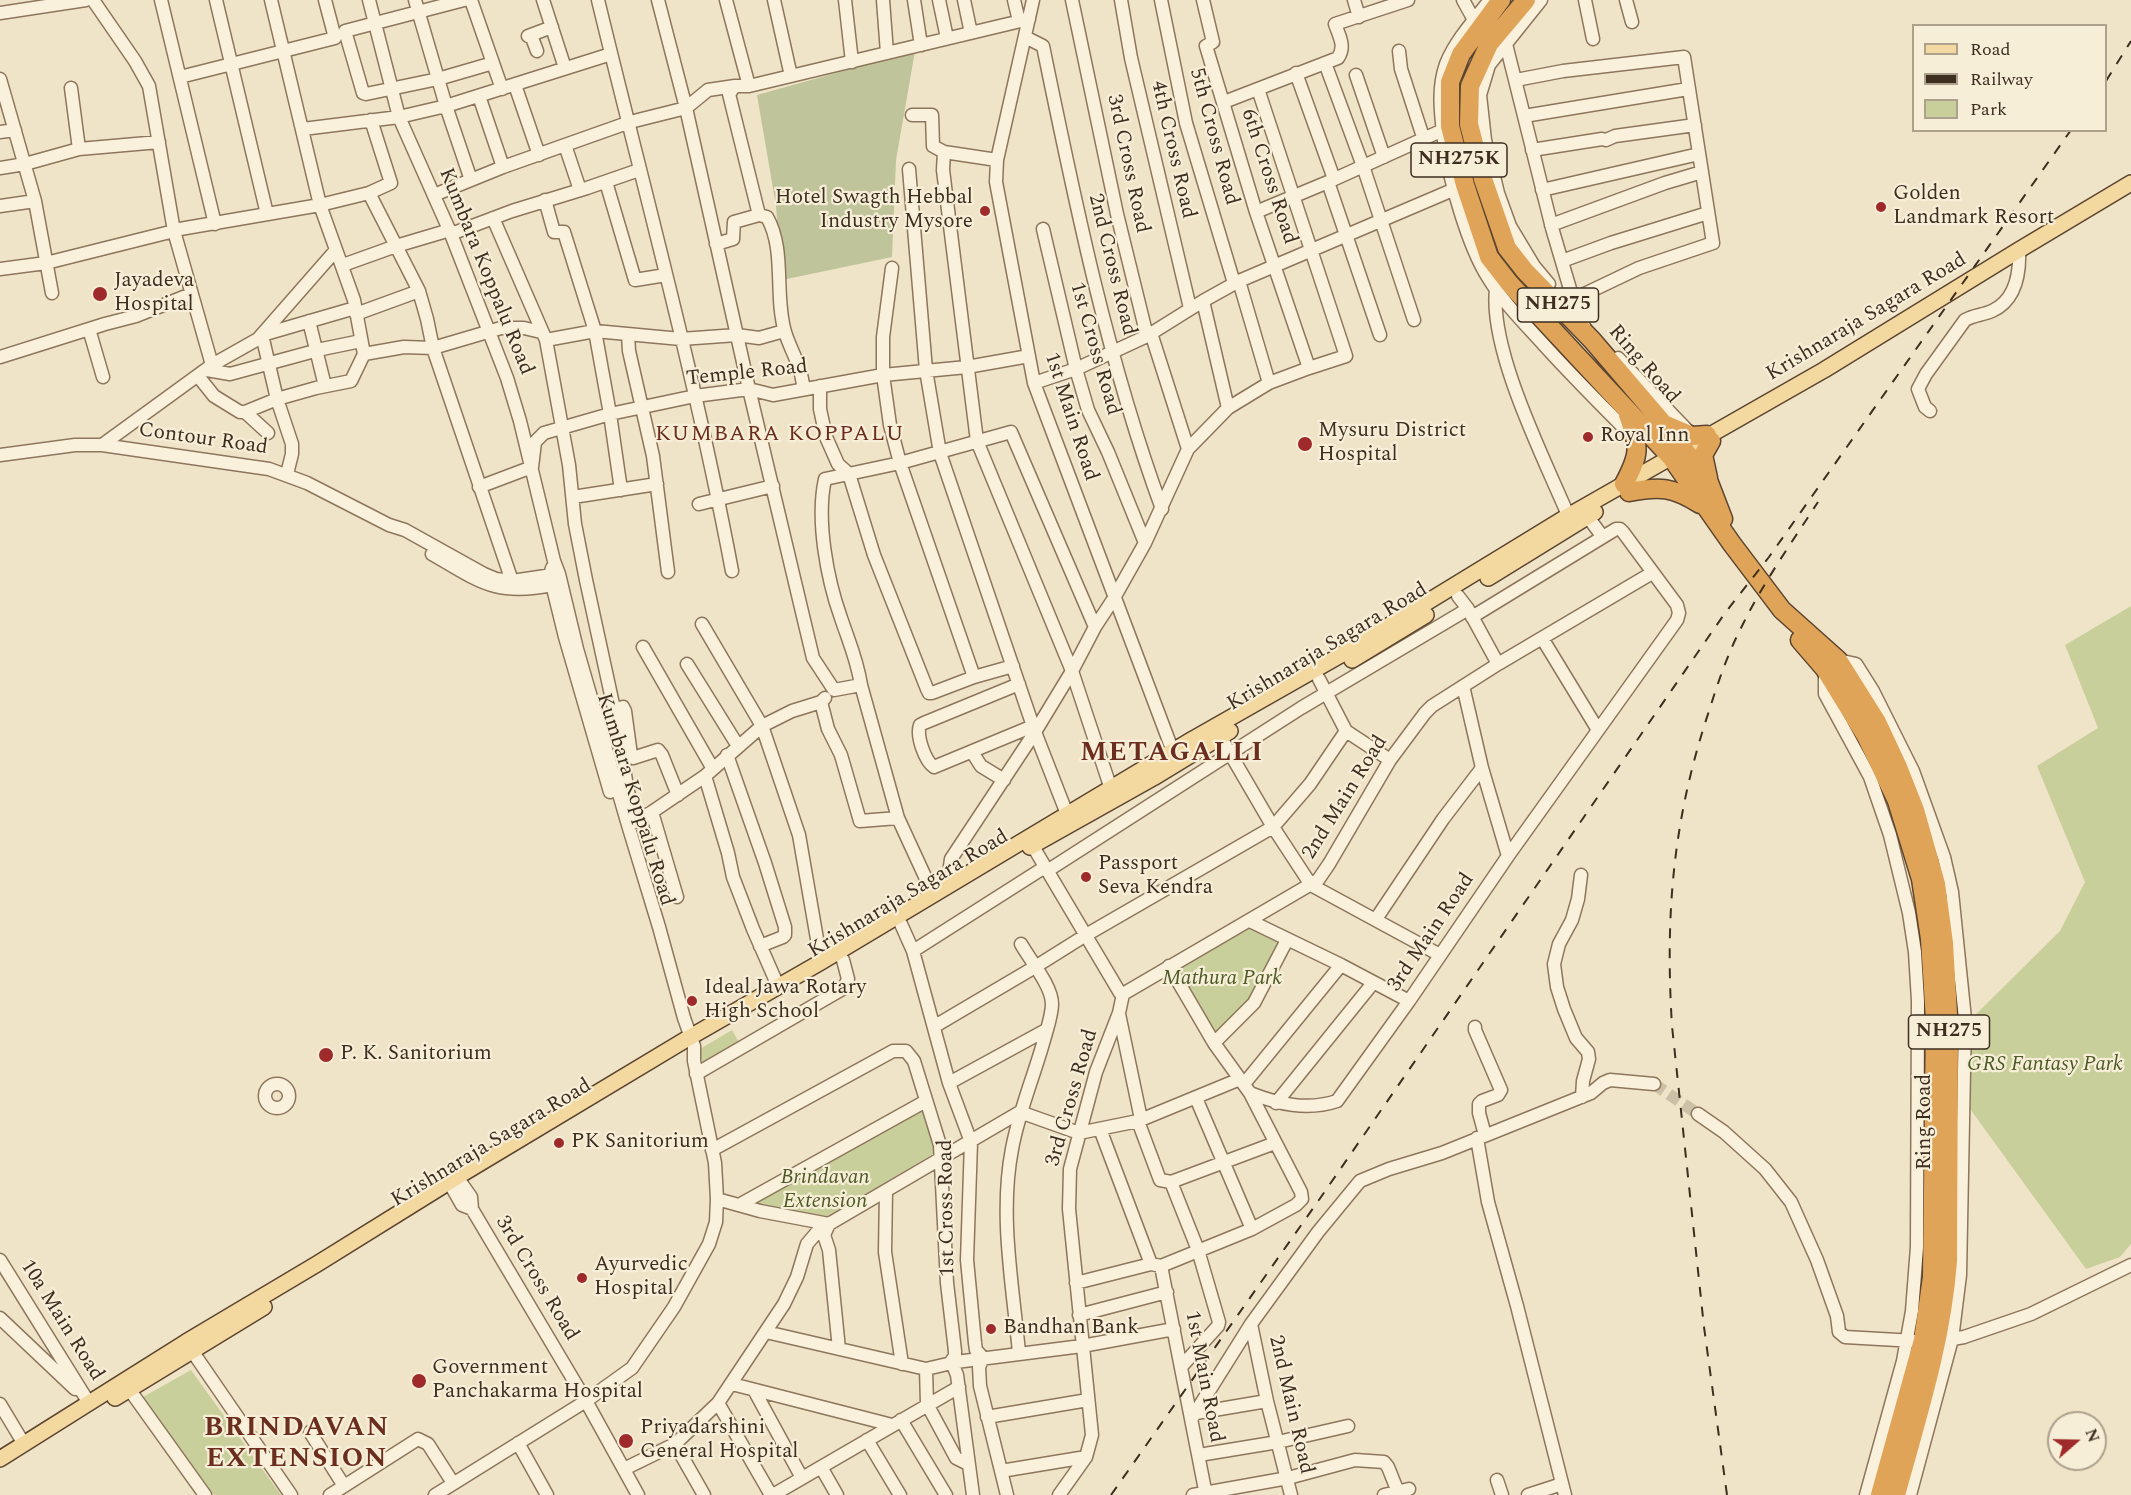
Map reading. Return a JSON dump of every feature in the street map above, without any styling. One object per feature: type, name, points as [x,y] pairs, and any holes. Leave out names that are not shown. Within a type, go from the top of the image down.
[{"type":"highway","name":"Ring Road","points":[[1501,0],[1478,23],[1461,54],[1450,82],[1450,126],[1465,185],[1489,257],[1510,284],[1627,412],[1693,447],[1707,508],[1782,610],[1793,632],[1831,665],[1897,801],[1921,879],[1930,939],[1935,1021],[1930,1340],[1896,1495]]},
{"type":"highway","name":"Ring Road","points":[[1527,1],[1504,36],[1489,44],[1470,86],[1469,124],[1483,179],[1507,248],[1525,271],[1592,340],[1663,423],[1693,447],[1732,544]]},
{"type":"highway","points":[[1627,412],[1638,452],[1627,488],[1669,489],[1688,496],[1707,508]]},
{"type":"highway","points":[[1693,447],[1703,455],[1708,480]]},
{"type":"highway","name":"Ring Road","points":[[1880,1495],[1930,1340]]},
{"type":"main road","name":"Krishnaraja Sagara Road","points":[[0,1471],[126,1386],[317,1264],[691,1051],[843,960],[1030,842],[1218,732],[1339,656],[1627,488],[2131,183]]},
{"type":"main road","name":"Krishnaraja Sagara Road","points":[[1218,732],[1323,686],[1571,521],[1588,517],[1627,488]]},
{"type":"main road","name":"Krishnaraja Sagara Road","points":[[691,1051],[778,987],[955,881],[1030,842],[1067,814],[1175,757]]},
{"type":"main road","name":"Krishnaraja Sagara Road","points":[[0,1459],[89,1403],[126,1386]]},
{"type":"street","points":[[1,9],[86,0]]},
{"type":"street","points":[[93,0],[135,61],[149,86],[174,231],[191,294],[205,370],[214,396],[235,410],[245,412],[268,433]]},
{"type":"street","points":[[161,0],[215,224]]},
{"type":"street","points":[[216,0],[267,214]]},
{"type":"street","points":[[245,412],[278,399],[351,381],[363,348],[356,311],[343,266],[320,205],[271,0]]},
{"type":"street","points":[[180,77],[335,38],[325,0]]},
{"type":"street","name":"Kumbara Koppalu Road","points":[[369,0],[399,117],[450,232],[507,378],[532,467],[554,561],[556,580],[691,1051],[712,1150],[717,1199],[716,1222],[709,1244],[661,1328],[632,1368],[586,1401],[435,1495]]},
{"type":"street","points":[[415,0],[446,106],[471,180]]},
{"type":"street","points":[[464,0],[347,30],[345,33],[363,93],[438,79],[492,63]]},
{"type":"street","points":[[471,0],[502,89]]},
{"type":"street","points":[[543,0],[566,68]]},
{"type":"street","points":[[598,0],[630,122],[639,170],[695,396],[732,571]]},
{"type":"street","points":[[658,0],[686,108],[749,389],[813,658],[834,690]]},
{"type":"street","points":[[726,0],[749,86]]},
{"type":"street","points":[[774,0],[790,76]]},
{"type":"street","points":[[845,0],[852,62]]},
{"type":"street","points":[[883,0],[886,53]]},
{"type":"street","points":[[914,0],[921,45]]},
{"type":"street","points":[[939,0],[947,38]]},
{"type":"street","points":[[964,0],[971,33]]},
{"type":"street","points":[[434,195],[503,167],[630,122],[686,108],[708,90],[749,86],[1024,20],[1014,0]]},
{"type":"street","name":"1st Main Road","points":[[1033,0],[1024,20],[1025,37],[997,160],[996,182],[1034,383],[1175,757]]},
{"type":"street","name":"3rd Cross Road","points":[[1072,0],[1117,214],[1149,334],[1188,449]]},
{"type":"street","name":"4th Cross Road","points":[[1121,0],[1131,58],[1190,308]]},
{"type":"street","name":"5th Cross Road","points":[[1161,0],[1186,123],[1269,384]]},
{"type":"street","name":"6th Cross Road","points":[[1203,0],[1212,42],[1206,46],[1256,212],[1309,368]]},
{"type":"street","points":[[1354,0],[1359,17]]},
{"type":"street","points":[[1224,102],[1338,57],[1342,51],[1335,24],[1408,0]]},
{"type":"street","points":[[1463,0],[1478,23]]},
{"type":"street","points":[[1490,0],[1478,23],[1446,63],[1442,83],[1440,109],[1448,166],[1462,216],[1479,261],[1496,289],[1537,337],[1636,440]]},
{"type":"street","points":[[1585,0],[1593,39]]},
{"type":"street","points":[[1626,0],[1632,22]]},
{"type":"street","points":[[537,51],[530,36],[552,27]]},
{"type":"street","points":[[1504,36],[1551,225],[1578,316],[1592,340]]},
{"type":"street","points":[[1504,36],[1490,65],[1480,95],[1485,140],[1509,226],[1534,266],[1555,292],[1693,447]]},
{"type":"street","name":"2nd Cross Road","points":[[1025,37],[1043,46],[1081,231],[1139,446],[1162,509]]},
{"type":"street","points":[[1400,51],[1401,69],[1424,140]]},
{"type":"street","points":[[303,129],[399,117],[446,106],[611,54]]},
{"type":"street","points":[[1516,80],[1563,71],[1684,57],[1713,243],[1639,268],[1574,299]]},
{"type":"street","points":[[1325,63],[1363,166],[1414,320]]},
{"type":"street","points":[[1296,73],[1346,236],[1380,335]]},
{"type":"street","points":[[1356,75],[1384,157]]},
{"type":"street","points":[[0,80],[35,201],[52,293]]},
{"type":"street","points":[[515,85],[539,154]]},
{"type":"street","points":[[735,86],[729,94],[759,215]]},
{"type":"street","points":[[71,88],[79,149]]},
{"type":"street","points":[[955,881],[950,866],[951,860],[1072,671],[1095,627],[1145,543],[1188,449],[1228,408],[1269,384],[1346,356],[1258,89]]},
{"type":"street","points":[[1524,116],[1688,89]]},
{"type":"street","points":[[479,96],[503,167]]},
{"type":"street","points":[[912,115],[932,115],[933,146],[944,152],[997,160]]},
{"type":"street","points":[[0,269],[46,263],[174,231],[320,205],[369,193],[391,183],[371,120]]},
{"type":"street","points":[[1532,150],[1695,125]]},
{"type":"street","points":[[0,132],[15,130]]},
{"type":"street","points":[[1256,212],[1443,130]]},
{"type":"street","points":[[0,168],[25,164],[79,149],[159,142]]},
{"type":"street","points":[[565,145],[579,190]]},
{"type":"street","points":[[944,152],[944,170],[977,441],[1072,671],[1111,789]]},
{"type":"street","points":[[1542,190],[1699,154]]},
{"type":"street","points":[[909,169],[926,370],[940,453],[1034,729],[1067,814]]},
{"type":"street","points":[[343,266],[396,246],[450,232],[639,170]]},
{"type":"street","points":[[1551,225],[1627,196],[1702,172]]},
{"type":"street","points":[[606,182],[635,280],[666,275]]},
{"type":"street","points":[[1034,383],[1076,369],[1113,353],[1236,282],[1455,189]]},
{"type":"street","points":[[369,193],[419,291],[433,348],[512,581]]},
{"type":"street","points":[[545,200],[554,232],[564,232],[595,331],[621,490]]},
{"type":"street","points":[[0,206],[35,201]]},
{"type":"street","points":[[1562,261],[1708,213]]},
{"type":"street","points":[[716,244],[732,238],[734,222],[759,215],[767,217],[772,227],[776,248],[784,331],[798,364],[804,389]]},
{"type":"street","points":[[493,218],[544,336],[563,427],[586,580],[614,709],[627,787],[628,825],[678,795],[709,772],[762,726],[792,711],[821,702],[834,690],[861,685]]},
{"type":"street","name":"1st Cross Road","points":[[1043,230],[1088,410],[1108,452],[1145,543]]},
{"type":"street","points":[[102,445],[205,370],[258,339],[336,250]]},
{"type":"street","points":[[1930,411],[1925,407],[1918,389],[1926,374],[1965,320],[1996,309],[2008,297],[2016,285],[2020,268],[2019,250]]},
{"type":"street","points":[[892,268],[883,338],[883,375],[890,425],[900,463],[974,677]]},
{"type":"street","points":[[1496,289],[1494,305],[1496,322],[1506,359],[1522,407],[1571,521]]},
{"type":"street","points":[[261,335],[309,321],[356,311],[419,291]]},
{"type":"street","points":[[0,357],[136,316],[191,294]]},
{"type":"street","points":[[1203,301],[1228,408]]},
{"type":"street","points":[[309,321],[326,386]]},
{"type":"street","points":[[205,370],[230,374],[317,351],[363,348],[433,348],[501,328],[524,328],[544,336],[595,331],[681,339],[737,335],[759,338],[784,331]]},
{"type":"street","points":[[89,329],[103,377]]},
{"type":"street","points":[[261,335],[292,444],[287,474]]},
{"type":"street","points":[[628,335],[653,456],[668,572]]},
{"type":"street","name":"Temple Road","points":[[532,467],[536,442],[544,433],[610,414],[695,396],[749,389],[773,395],[883,375],[967,366],[1029,356]]},
{"type":"street","points":[[820,386],[820,409],[826,437],[838,464],[849,474],[874,555],[929,693],[1013,666]]},
{"type":"street","points":[[933,894],[898,818],[861,685],[858,662],[840,616],[829,574],[823,526],[822,496],[825,479],[940,453],[1011,432],[1095,627]]},
{"type":"street","name":"Contour Road","points":[[0,455],[75,445],[102,445],[243,464],[287,474],[389,525],[405,530],[484,574],[512,581],[556,580]]},
{"type":"street","points":[[479,487],[532,467]]},
{"type":"street","points":[[573,497],[657,484]]},
{"type":"street","points":[[699,504],[773,486]]},
{"type":"street","points":[[913,951],[1230,755],[1323,686],[1470,613],[1602,536],[1588,517]]},
{"type":"street","name":"Contour Road","points":[[389,525],[402,536],[489,585],[514,590],[556,580]]},
{"type":"street","name":"3rd Main Road","points":[[1244,1086],[1276,1103],[1322,1106],[1337,1101],[1677,620],[1679,613],[1677,605],[1620,529],[1602,536]]},
{"type":"street","name":"2nd Main Road","points":[[1123,994],[1311,885],[1324,873],[1390,760],[1425,713],[1498,664],[1652,573]]},
{"type":"street","points":[[1458,596],[1498,664]]},
{"type":"street","points":[[702,624],[762,726],[799,835],[821,962]]},
{"type":"street","points":[[1542,638],[1598,730]]},
{"type":"street","points":[[643,647],[709,772],[734,877],[778,987]]},
{"type":"street","points":[[687,664],[738,746]]},
{"type":"street","points":[[1831,665],[1856,664],[1895,732],[1929,812],[1952,892],[1965,1019],[1960,1275],[1930,1340],[1910,1495]]},
{"type":"street","points":[[1019,684],[924,723],[918,729],[928,761],[934,767],[1034,729]]},
{"type":"street","points":[[1323,686],[1346,730],[1390,760]]},
{"type":"street","points":[[1463,686],[1482,768],[1508,856]]},
{"type":"street","points":[[821,702],[860,821],[898,818]]},
{"type":"street","points":[[614,709],[622,707],[626,711],[633,758],[658,750],[678,795]]},
{"type":"street","points":[[935,1026],[1086,935],[1273,827],[1310,784],[1346,730]]},
{"type":"street","points":[[1218,732],[1273,827],[1311,885],[1440,955]]},
{"type":"street","points":[[972,752],[981,766],[1004,780]]},
{"type":"street","points":[[727,754],[785,927],[783,937],[760,946]]},
{"type":"street","points":[[1376,919],[1443,819],[1482,768]]},
{"type":"street","points":[[652,812],[677,897]]},
{"type":"street","points":[[1030,842],[1120,993],[1123,994]]},
{"type":"street","points":[[1581,875],[1572,920],[1559,944],[1554,964],[1557,987],[1564,1009],[1576,1038],[1588,1052],[1589,1059],[1583,1081],[1582,1097]]},
{"type":"street","points":[[1250,921],[1409,1001]]},
{"type":"street","name":"1st Cross Road","points":[[901,924],[913,951],[969,1143],[967,1260],[975,1343],[981,1358],[980,1377],[987,1417],[1007,1495]]},
{"type":"street","points":[[1214,1043],[1254,1003],[1287,940]]},
{"type":"street","points":[[1019,1353],[1006,1221],[1011,1153],[1020,1112],[1052,1007],[1051,996],[1021,944]]},
{"type":"street","points":[[691,1051],[844,988],[849,979],[843,960]]},
{"type":"street","points":[[1020,1112],[1079,1133],[1139,1120],[1196,1098],[1244,1086],[1341,965]]},
{"type":"street","points":[[1077,1284],[1156,1265],[1198,1250],[1252,1229],[1296,1205],[1302,1199],[1301,1192],[1244,1086],[1214,1043],[1169,966]]},
{"type":"street","points":[[1276,1103],[1373,983]]},
{"type":"street","name":"3rd Cross Road","points":[[1059,1495],[1086,1457],[1092,1435],[1069,1209],[1070,1169],[1096,1072],[1119,1013],[1123,994]]},
{"type":"street","points":[[1119,1013],[1139,1120],[1160,1180],[1171,1182],[1275,1143]]},
{"type":"street","points":[[1475,1027],[1501,1090],[1498,1095],[1479,1104],[1488,1202],[1564,1489],[1528,1495]]},
{"type":"street","points":[[950,1083],[1046,1030]]},
{"type":"street","points":[[712,1150],[893,1051],[906,1051],[914,1061],[944,1159],[947,1283],[955,1351],[953,1362],[956,1369],[973,1495]]},
{"type":"street","points":[[1194,1416],[1251,1324],[1318,1232],[1360,1181],[1389,1169],[1442,1153],[1582,1097],[1610,1080],[1654,1084]]},
{"type":"street","points":[[1196,1098],[1252,1229]]},
{"type":"street","points":[[739,1206],[926,1101]]},
{"type":"street","points":[[624,1468],[675,1444],[718,1403],[784,1304],[793,1286],[807,1244],[818,1231],[944,1159],[1020,1112]]},
{"type":"street","points":[[1698,1114],[1724,1132],[1765,1169],[1791,1202],[1817,1260],[1837,1316],[1839,1332],[1845,1337],[1930,1340],[1986,1330],[2031,1314],[2131,1264]]},
{"type":"street","name":"1st Main Road","points":[[1100,1129],[1167,1292],[1181,1367],[1194,1416],[1201,1494]]},
{"type":"street","points":[[1171,1182],[1198,1250],[1219,1322],[1218,1326],[1181,1367]]},
{"type":"street","name":"3rd Cross Road","points":[[456,1184],[471,1197],[472,1209],[586,1401],[638,1495]]},
{"type":"street","points":[[886,1191],[885,1252],[902,1364]]},
{"type":"street","points":[[717,1199],[739,1206],[829,1224]]},
{"type":"street","points":[[829,1224],[824,1235],[829,1250],[839,1349]]},
{"type":"street","name":"10a Main Road","points":[[0,1260],[89,1403]]},
{"type":"street","points":[[1078,1315],[1167,1292]]},
{"type":"street","points":[[0,1317],[89,1403]]},
{"type":"street","name":"2nd Main Road","points":[[1251,1324],[1267,1401],[1291,1495]]},
{"type":"street","points":[[766,1332],[926,1369],[953,1362],[1082,1346],[1174,1329]]},
{"type":"street","points":[[1866,1495],[1903,1361],[1930,1340]]},
{"type":"street","points":[[189,1347],[291,1495]]},
{"type":"street","points":[[926,1369],[927,1404],[956,1458],[968,1464]]},
{"type":"street","points":[[732,1384],[897,1422],[946,1495]]},
{"type":"street","points":[[126,1386],[205,1495]]},
{"type":"street","points":[[718,1403],[772,1495],[958,1387]]},
{"type":"street","points":[[754,1390],[802,1478]]},
{"type":"street","points":[[987,1417],[1088,1400]]},
{"type":"street","points":[[1194,1416],[1267,1401]]},
{"type":"street","points":[[2,1410],[24,1444]]},
{"type":"street","points":[[1199,1455],[1278,1442],[1348,1426]]},
{"type":"street","points":[[310,1432],[344,1486]]},
{"type":"street","points":[[330,1495],[418,1439],[428,1444],[453,1483]]},
{"type":"street","points":[[867,1440],[900,1495]]},
{"type":"street","points":[[518,1443],[547,1495]]},
{"type":"street","points":[[675,1444],[704,1495]]},
{"type":"street","points":[[1001,1472],[1086,1457]]},
{"type":"street","points":[[1201,1494],[1288,1478],[1355,1460],[1384,1462],[1404,1490],[1384,1495]]},
{"type":"street","points":[[821,1467],[837,1495]]},
{"type":"street","points":[[1497,1480],[1502,1495]]},
{"type":"green space","points":[[915,51],[896,160],[892,257],[782,280],[776,206],[757,95]]},
{"type":"green space","name":"GRS Fantasy Park","points":[[2131,606],[2131,1244],[2120,1257],[2086,1269],[1952,1084],[1952,1038],[2060,931],[2085,882],[2037,766],[2098,728],[2065,645]]},
{"type":"green space","name":"Mathura Park","points":[[1250,921],[1287,940],[1254,1003],[1214,1043],[1169,966]]},
{"type":"green space","points":[[732,1030],[741,1046],[705,1068],[698,1050]]},
{"type":"green space","name":"Brindavan Extension","points":[[925,1104],[939,1150],[826,1219],[750,1205]]},
{"type":"green space","points":[[191,1370],[281,1495],[214,1495],[143,1397]]},
{"type":"tunnel","points":[[1654,1084],[1698,1114]]},
{"type":"railway","points":[[2107,79],[2131,41]]},
{"type":"railway","points":[[1111,1495],[1321,1197],[1725,613],[1769,557],[2070,132]]},
{"type":"railway","points":[[1727,1495],[1704,1327],[1672,1026],[1670,944],[1674,867],[1687,790],[1697,751],[1728,657],[1759,594],[1818,502]]},
{"type":"place","name":"Golden Landmark Resort","points":[[1881,207]]},
{"type":"place","name":"Hotel Swagth Hebbal Industry Mysore","points":[[985,211]]},
{"type":"place","name":"Jayadeva Hospital","points":[[100,294]]},
{"type":"place","name":"Royal Inn","points":[[1588,437]]},
{"type":"place","name":"Mysuru District Hospital","points":[[1305,444]]},
{"type":"place","name":"Passport Seva Kendra","points":[[1086,877]]},
{"type":"place","name":"Ideal Jawa Rotary High School","points":[[692,1001]]},
{"type":"place","name":"P. K. Sanitorium","points":[[326,1055]]},
{"type":"place","name":"PK Sanitorium","points":[[559,1143]]},
{"type":"place","name":"Ayurvedic Hospital","points":[[582,1278]]},
{"type":"place","name":"Bandhan Bank","points":[[991,1329]]},
{"type":"place","name":"Government Panchakarma Hospital","points":[[419,1381]]},
{"type":"place","name":"Priyadarshini General Hospital","points":[[626,1441]]},
{"type":"district","name":"KUMBARA KOPPALU","points":[[780,436]]},
{"type":"district","name":"METAGALLI","points":[[1172,755]]},
{"type":"district","name":"BRINDAVAN EXTENSION","points":[[297,1446]]}]
